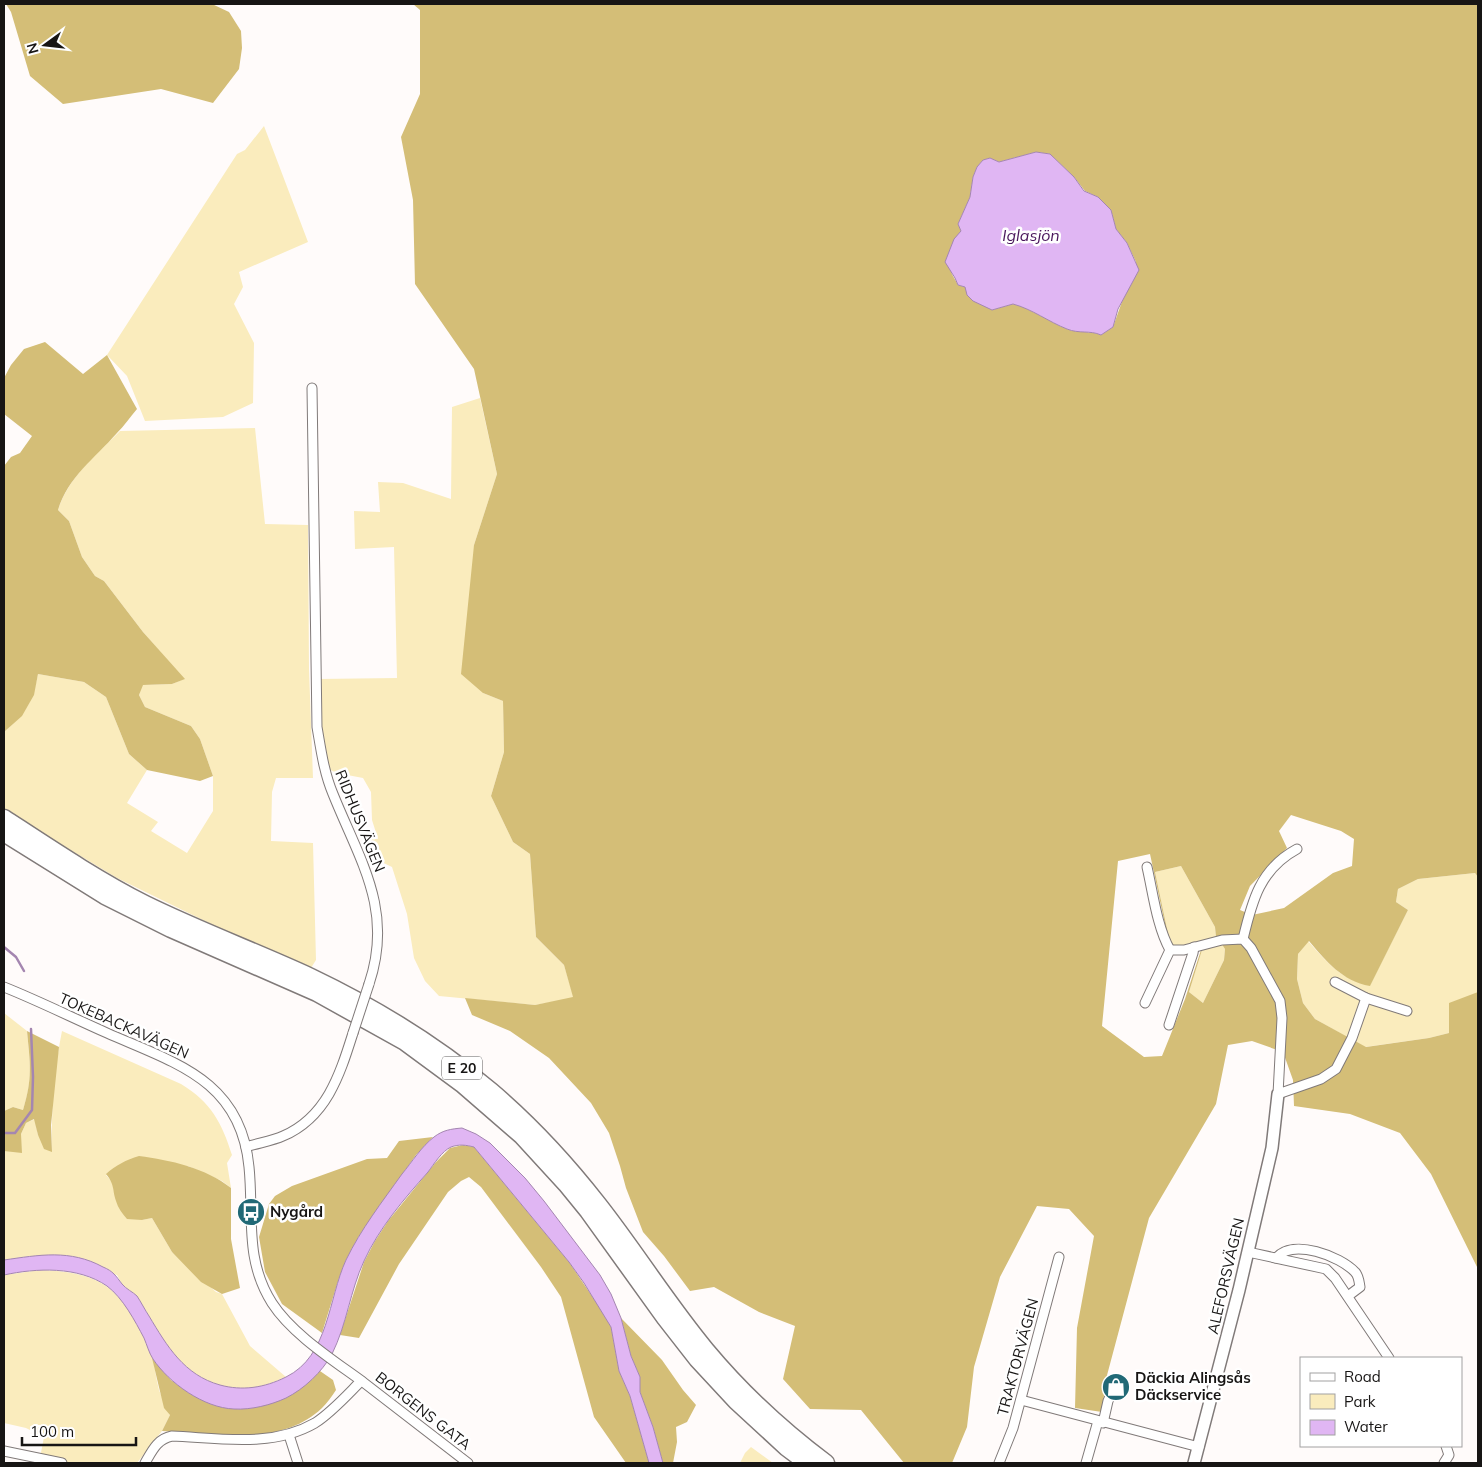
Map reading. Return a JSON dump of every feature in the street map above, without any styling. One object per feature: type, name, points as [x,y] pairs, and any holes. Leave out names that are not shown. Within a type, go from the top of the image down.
[{"type":"highway","name":"E 20","points":[[4,818],[77,865],[144,903],[311,978],[394,1021],[422,1038],[469,1073],[533,1130],[578,1180],[599,1205],[675,1310],[714,1358],[746,1393],[786,1432],[826,1463]]},
{"type":"highway","name":"E 20","points":[[4,832],[105,896],[171,930],[317,993],[405,1042],[462,1084],[522,1136],[566,1184],[697,1359],[736,1401],[787,1448],[807,1463]]},
{"type":"street","name":"RIDHUSVÄGEN","points":[[246,1147],[283,1136],[298,1128],[312,1117],[332,1090],[354,1033],[377,951],[378,928],[376,908],[366,868],[332,792],[323,762],[317,727],[312,388]]},
{"type":"street","points":[[1170,950],[1184,950],[1222,940],[1243,939],[1260,884],[1276,863],[1297,849]]},
{"type":"street","points":[[1147,867],[1157,910],[1170,950]]},
{"type":"street","name":"ALEFORSVÄGEN","points":[[1194,1463],[1213,1394],[1272,1148],[1278,1094],[1282,1018],[1280,1001],[1251,948],[1243,939]]},
{"type":"street","points":[[1169,1025],[1194,947]]},
{"type":"street","points":[[1145,1003],[1170,950]]},
{"type":"street","points":[[1335,982],[1366,998],[1407,1011]]},
{"type":"street","name":"TOKEBACKAVÄGEN","points":[[4,987],[170,1059],[199,1076],[220,1095],[236,1119],[246,1147],[250,1169],[251,1236],[256,1270],[263,1288],[273,1304],[302,1336],[361,1381]]},
{"type":"street","points":[[1278,1094],[1322,1079],[1336,1070],[1352,1038],[1366,998]]},
{"type":"street","points":[[1276,1258],[1287,1250],[1300,1248],[1320,1253],[1347,1266],[1356,1273],[1360,1287],[1348,1296]]},
{"type":"street","points":[[1248,1252],[1326,1269],[1336,1278],[1388,1357]]},
{"type":"street","name":"TRAKTORVÄGEN","points":[[998,1463],[1010,1437],[1021,1400],[1059,1257]]},
{"type":"street","points":[[145,1463],[158,1442],[165,1437],[222,1439],[268,1438],[289,1435],[321,1418],[361,1381]]},
{"type":"street","name":"BORGENS GATA","points":[[361,1381],[468,1463]]},
{"type":"street","points":[[1086,1463],[1114,1388]]},
{"type":"street","points":[[1021,1400],[1198,1447]]},
{"type":"street","points":[[289,1435],[298,1463]]},
{"type":"street","points":[[4,1451],[62,1463]]},
{"type":"green space","points":[[264,126],[308,242],[239,272],[243,287],[234,304],[254,343],[253,403],[223,417],[145,421],[127,376],[107,355],[237,154],[245,150]]},
{"type":"green space","points":[[480,398],[497,474],[474,545],[483,693],[503,701],[504,752],[491,796],[513,842],[530,854],[536,937],[564,965],[574,998],[535,1005],[439,996],[425,981],[414,958],[407,914],[392,867],[371,857],[365,838],[378,839],[372,820],[371,792],[363,778],[337,773],[328,769],[321,727],[318,679],[397,678],[394,547],[355,549],[354,511],[380,512],[378,482],[403,483],[451,499],[452,407]]},
{"type":"green space","points":[[255,428],[265,524],[308,525],[309,669],[313,778],[276,778],[272,792],[271,841],[313,843],[316,960],[311,968],[258,947],[117,878],[4,810],[4,732],[18,719],[27,707],[38,674],[84,682],[106,697],[129,754],[147,770],[127,803],[158,822],[151,831],[187,853],[213,811],[213,776],[200,739],[191,726],[145,707],[139,695],[142,685],[172,684],[184,679],[143,632],[104,581],[95,576],[82,557],[69,521],[58,510],[76,476],[120,431]]},
{"type":"green space","points":[[1181,866],[1215,927],[1216,937],[1178,948],[1170,943],[1155,872]]},
{"type":"green space","points":[[1475,873],[1478,877],[1478,992],[1449,1033],[1429,1038],[1365,1047],[1315,1019],[1303,1003],[1297,979],[1298,954],[1308,941],[1328,963],[1343,975],[1360,983],[1370,985],[1408,910],[1396,902],[1398,889],[1418,879]]},
{"type":"green space","points":[[1221,943],[1225,949],[1224,960],[1203,1003],[1189,992],[1202,950]]},
{"type":"green space","points":[[4,1013],[27,1031],[30,1062],[28,1089],[23,1110],[13,1107],[4,1111]]},
{"type":"green space","points":[[62,1031],[181,1084],[200,1098],[214,1114],[224,1133],[232,1155],[227,1163],[231,1188],[222,1181],[188,1166],[106,1175],[113,1183],[114,1192],[142,1220],[152,1218],[172,1252],[216,1292],[222,1294],[250,1346],[286,1377],[264,1386],[250,1389],[237,1389],[213,1383],[192,1371],[173,1354],[141,1303],[122,1284],[117,1275],[31,1256],[4,1260],[4,1151],[21,1134],[26,1123],[35,1119],[38,1135],[52,1151],[54,1091]]},
{"type":"green space","points":[[40,1270],[83,1275],[99,1282],[120,1299],[134,1318],[152,1356],[159,1390],[170,1415],[162,1431],[137,1463],[39,1463],[44,1437],[26,1428],[4,1423],[4,1275]]},
{"type":"green space","points":[[751,1447],[773,1463],[740,1463],[745,1453]]},
{"type":"shaded area","points":[[6,4],[212,4],[229,12],[241,31],[242,48],[239,69],[213,103],[161,89],[63,104],[30,76],[11,12]]},
{"type":"shaded area","points":[[413,4],[1478,4],[1478,877],[1475,873],[1418,879],[1398,889],[1396,902],[1408,910],[1370,986],[1351,980],[1343,975],[1328,963],[1309,941],[1298,954],[1297,979],[1303,1003],[1315,1019],[1366,1047],[1429,1038],[1449,1033],[1449,1003],[1478,992],[1478,1269],[1431,1174],[1400,1133],[1350,1114],[1294,1106],[1293,1080],[1283,1052],[1252,1041],[1228,1045],[1216,1104],[1149,1218],[1106,1379],[1102,1412],[1075,1408],[1077,1328],[1094,1236],[1069,1209],[1037,1206],[1000,1277],[974,1367],[967,1427],[952,1463],[904,1463],[861,1410],[810,1409],[783,1379],[795,1326],[759,1312],[714,1287],[690,1291],[643,1232],[626,1188],[609,1133],[591,1103],[549,1058],[510,1031],[472,1015],[465,998],[535,1005],[573,997],[564,965],[536,937],[530,854],[513,842],[491,796],[504,752],[503,701],[483,693],[461,674],[474,545],[497,474],[474,369],[415,284],[413,200],[401,137],[420,94],[420,10]],"holes":[[[1036,152],[1050,154],[1074,177],[1085,191],[1098,197],[1111,210],[1116,229],[1127,243],[1136,262],[1113,327],[1101,335],[1067,329],[1013,304],[992,310],[965,287],[958,285],[952,273],[949,260],[955,240],[961,231],[958,224],[970,197],[973,177],[977,167],[983,160],[990,158],[999,162]],[[1291,815],[1341,831],[1354,839],[1352,866],[1333,873],[1284,908],[1252,915],[1240,910],[1250,886],[1287,848],[1279,831]],[[1150,854],[1169,943],[1179,954],[1201,950],[1185,999],[1162,1056],[1144,1057],[1102,1026],[1118,861]],[[1181,866],[1215,927],[1216,937],[1178,948],[1170,943],[1155,872]],[[1221,943],[1225,949],[1224,960],[1203,1003],[1189,992],[1202,950]]]},
{"type":"shaded area","points":[[45,342],[83,374],[107,355],[137,409],[75,478],[58,510],[69,521],[82,557],[95,576],[104,581],[143,632],[185,679],[172,684],[143,685],[139,695],[145,707],[191,726],[200,739],[213,776],[200,781],[147,770],[129,754],[106,697],[84,682],[38,674],[34,695],[22,716],[4,732],[4,466],[11,457],[20,453],[32,436],[4,414],[4,378],[11,365],[24,349]]},
{"type":"shaded area","points":[[27,1031],[59,1047],[51,1125],[52,1152],[44,1149],[34,1119],[26,1123],[21,1134],[22,1153],[4,1151],[4,1111],[13,1107],[23,1110],[28,1089],[30,1062]]},
{"type":"shaded area","points":[[433,1137],[416,1155],[359,1236],[339,1278],[322,1333],[282,1304],[265,1272],[259,1237],[269,1204],[275,1196],[292,1186],[367,1159],[387,1158],[399,1141]]},
{"type":"shaded area","points":[[463,1145],[474,1147],[569,1262],[600,1308],[611,1327],[619,1371],[630,1396],[649,1463],[626,1463],[594,1417],[561,1297],[481,1187],[469,1177],[448,1192],[399,1264],[359,1338],[340,1335],[364,1262],[375,1241],[388,1221],[436,1162],[450,1148]]},
{"type":"shaded area","points":[[139,1156],[163,1160],[199,1170],[231,1188],[231,1239],[240,1288],[222,1294],[201,1282],[172,1252],[152,1218],[142,1220],[127,1219],[123,1215],[118,1206],[112,1184],[106,1174],[121,1163]]},
{"type":"shaded area","points":[[621,1318],[662,1360],[696,1405],[687,1422],[676,1427],[677,1442],[673,1463],[663,1463],[653,1427],[640,1392],[640,1377],[631,1356]]},
{"type":"shaded area","points":[[152,1358],[171,1380],[189,1393],[234,1409],[256,1407],[286,1397],[304,1386],[320,1371],[333,1380],[336,1390],[322,1408],[306,1420],[287,1428],[267,1433],[224,1435],[162,1431],[170,1415],[164,1408]]},
{"type":"water","name":"Iglasjön","points":[[1036,152],[1050,154],[1074,177],[1084,191],[1098,197],[1111,210],[1116,229],[1127,243],[1139,270],[1118,309],[1113,327],[1101,335],[1067,329],[1013,304],[992,310],[973,301],[967,295],[965,287],[958,285],[945,262],[954,239],[961,231],[958,224],[970,197],[973,177],[977,167],[983,160],[990,158],[999,162]]},
{"type":"water","points":[[462,1128],[490,1143],[525,1178],[600,1275],[611,1294],[621,1318],[631,1356],[640,1377],[640,1392],[653,1427],[663,1463],[649,1463],[630,1396],[619,1371],[611,1327],[569,1262],[474,1147],[460,1145],[444,1151],[401,1203],[377,1237],[364,1261],[337,1343],[328,1361],[299,1390],[286,1398],[267,1405],[240,1409],[223,1408],[188,1393],[160,1368],[149,1352],[133,1317],[123,1303],[113,1291],[96,1279],[57,1270],[30,1271],[4,1275],[4,1260],[54,1255],[91,1261],[112,1272],[124,1286],[137,1296],[170,1348],[186,1367],[196,1374],[228,1387],[245,1388],[270,1384],[300,1368],[311,1355],[325,1325],[346,1260],[379,1205],[402,1174],[434,1137],[447,1130]]},
{"type":"waterway","points":[[4,947],[16,957],[24,971]]},
{"type":"waterway","points":[[4,1133],[15,1133],[32,1110],[31,1029]]},
{"type":"place","name":"Nygård","points":[[251,1212]]},
{"type":"place","name":"Däckia Alingsås Däckservice","points":[[1116,1387]]}]
